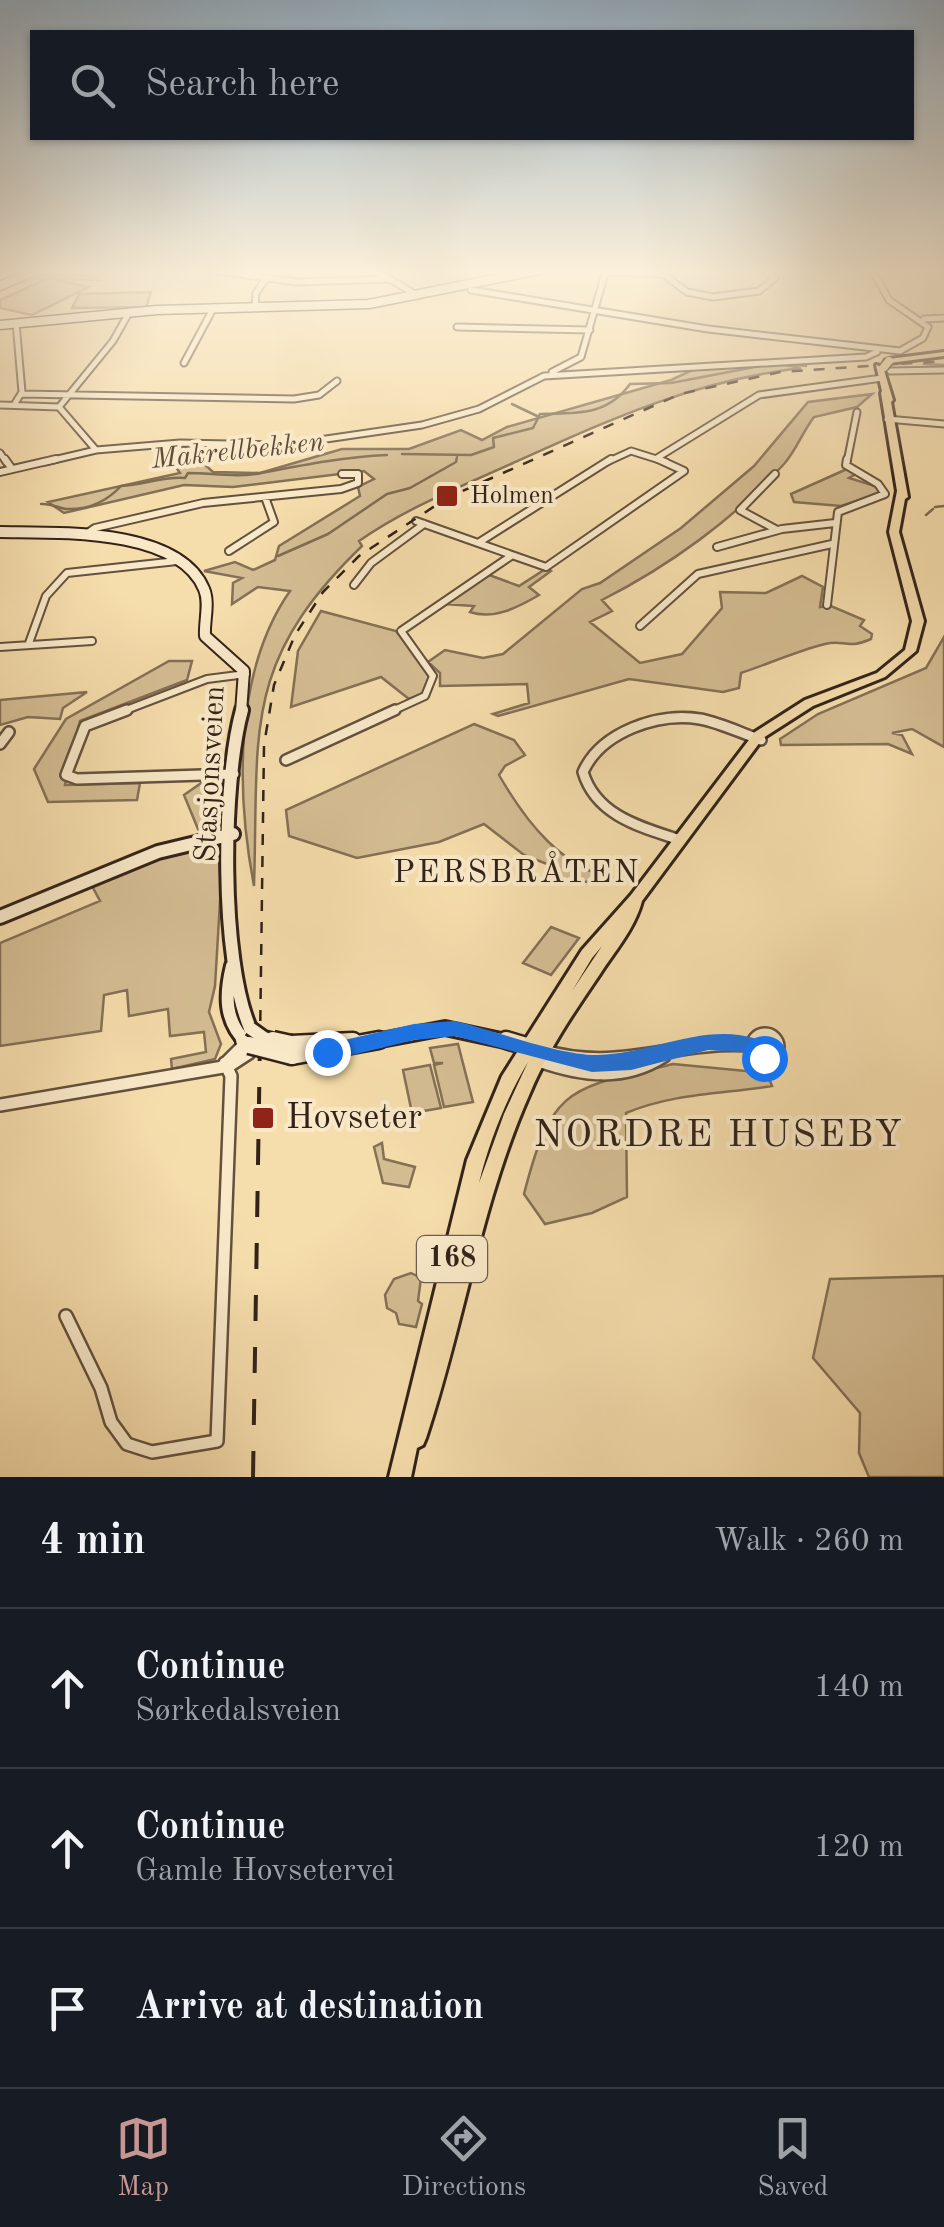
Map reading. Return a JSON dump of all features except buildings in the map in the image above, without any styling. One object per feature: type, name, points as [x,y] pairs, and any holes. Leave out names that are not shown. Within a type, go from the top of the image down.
[{"type":"main road","points":[[883,367],[944,354]]},
{"type":"main road","name":"168","points":[[400,1477],[476,1160],[497,1103],[537,1054],[630,917],[636,899],[758,741],[779,722],[818,699],[881,675],[910,651],[918,621],[894,532],[901,492],[883,367]]},
{"type":"street","points":[[14,405],[22,394],[17,339]]},
{"type":"street","points":[[59,407],[115,339]]},
{"type":"street","points":[[184,362],[197,339]]},
{"type":"street","points":[[0,472],[96,450],[180,444],[285,445],[422,425],[480,409],[578,360],[586,339]]},
{"type":"street","points":[[742,339],[883,367],[944,370]]},
{"type":"street","points":[[657,458],[758,395],[883,367],[921,339]]},
{"type":"street","points":[[544,376],[870,356],[883,367]]},
{"type":"street","points":[[22,394],[294,399],[320,395],[338,381]]},
{"type":"street","points":[[0,405],[59,407],[96,450]]},
{"type":"street","points":[[857,412],[846,465],[885,490],[901,492]]},
{"type":"street","points":[[891,420],[944,424]]},
{"type":"street","points":[[354,585],[371,563],[420,522],[546,568],[684,471],[657,458],[622,452],[478,543]]},
{"type":"street","points":[[0,453],[12,470]]},
{"type":"street","points":[[83,536],[95,528],[203,503],[358,483],[358,474],[342,474]]},
{"type":"street","points":[[774,474],[740,510],[777,530]]},
{"type":"street","points":[[826,606],[834,524],[839,510],[876,500],[885,490]]},
{"type":"street","points":[[229,551],[231,546],[274,522],[265,497]]},
{"type":"street","points":[[717,547],[777,530],[834,524]]},
{"type":"street","points":[[0,532],[140,543],[177,561]]},
{"type":"street","points":[[640,626],[698,574],[832,544]]},
{"type":"street","points":[[286,760],[403,710],[425,696],[433,676],[401,631],[511,556]]},
{"type":"street","points":[[28,643],[40,605],[67,573],[177,561]]},
{"type":"street","name":"Stasjonsveien","points":[[177,561],[195,574],[203,588],[206,639],[246,674],[234,774],[233,962],[228,1015],[250,1041]]},
{"type":"street","points":[[0,647],[92,641]]},
{"type":"street","points":[[234,774],[77,779],[66,775],[85,726],[199,682],[246,674]]},
{"type":"street","points":[[680,840],[632,822],[597,800],[586,786],[584,772],[595,749],[622,735],[682,718],[696,718],[758,741]]},
{"type":"street","points":[[0,744],[9,732]]},
{"type":"street","points":[[0,917],[146,857],[196,843],[233,838]]},
{"type":"street","points":[[0,1105],[226,1065],[250,1041],[292,1050],[333,1052],[372,1040],[455,1028],[490,1034],[578,1073],[608,1075],[650,1068],[667,1053],[708,1042],[750,1045]]},
{"type":"street","points":[[66,1316],[101,1388],[111,1422],[127,1444],[152,1452],[216,1441],[226,1065]]},
{"type":"shaded area","points":[[775,363],[801,368],[724,382],[619,417],[434,498],[359,541],[362,546],[323,588],[295,627],[276,664],[264,701],[258,741],[254,886],[244,812],[244,733],[258,658],[290,591],[258,587],[232,604],[233,583],[242,578],[204,571],[235,562],[253,570],[275,560],[279,546],[360,496],[358,487],[374,479],[364,471],[233,487],[184,485],[64,513],[48,502],[180,473],[164,450],[184,446],[213,472],[260,473],[342,449],[409,449],[461,430],[482,440],[507,427],[671,380],[697,368]]},
{"type":"shaded area","points":[[872,394],[857,407],[814,417],[788,459],[744,504],[676,557],[602,600],[612,611],[590,622],[640,663],[682,654],[722,608],[720,592],[766,593],[802,576],[823,587],[820,607],[831,606],[864,620],[860,626],[872,634],[871,639],[856,644],[825,644],[793,654],[741,673],[739,688],[723,692],[629,679],[498,716],[493,714],[529,703],[527,684],[440,686],[440,673],[428,662],[445,650],[483,658],[503,654],[582,589],[600,583],[681,528],[754,466],[808,402]]},
{"type":"shaded area","points":[[847,469],[856,474],[849,478],[878,487],[881,493],[841,506],[794,502],[791,494]]},
{"type":"shaded area","points":[[547,568],[551,571],[529,587],[539,595],[505,611],[487,615],[470,612],[474,606],[444,604],[489,575],[519,586]]},
{"type":"shaded area","points":[[321,611],[396,631],[433,675],[424,693],[409,699],[381,677],[291,707],[298,651]]},
{"type":"shaded area","points":[[944,637],[944,747],[912,729],[892,733],[902,735],[912,754],[888,744],[781,745],[780,739],[818,714],[926,668]]},
{"type":"shaded area","points":[[169,661],[192,661],[187,680],[80,721],[65,785],[140,783],[137,800],[48,802],[34,769],[66,719]]},
{"type":"shaded area","points":[[87,692],[63,708],[60,719],[28,717],[0,725],[0,700]]},
{"type":"shaded area","points":[[474,724],[514,740],[525,755],[505,766],[499,775],[548,842],[581,866],[620,880],[563,883],[557,868],[524,855],[484,824],[439,842],[357,858],[289,836],[286,810]]},
{"type":"shaded area","points":[[207,779],[223,779],[222,824],[198,829],[184,795]]},
{"type":"shaded area","points":[[202,848],[220,853],[222,868],[215,986],[209,1012],[221,1044],[215,1059],[172,1069],[171,1059],[206,1052],[204,1032],[170,1036],[168,1009],[129,1016],[127,990],[104,995],[101,1031],[0,1046],[0,943],[100,901],[92,886],[170,855]]},
{"type":"shaded area","points":[[551,927],[579,938],[551,975],[523,963]]},
{"type":"shaded area","points":[[458,1044],[473,1102],[444,1107],[434,1065],[443,1063],[434,1063],[430,1048]]},
{"type":"shaded area","points":[[673,1064],[767,1073],[772,1086],[680,1098],[626,1113],[627,1197],[592,1213],[545,1224],[524,1194],[544,1131],[556,1112],[588,1087]]},
{"type":"shaded area","points":[[430,1065],[441,1108],[412,1113],[403,1070]]},
{"type":"shaded area","points":[[382,1143],[384,1159],[415,1167],[409,1187],[383,1183],[374,1147]]},
{"type":"shaded area","points":[[411,1273],[421,1278],[418,1301],[422,1304],[416,1327],[399,1324],[396,1313],[387,1308],[385,1295],[394,1279]]},
{"type":"shaded area","points":[[944,1276],[944,1477],[869,1477],[859,1453],[860,1413],[813,1358],[830,1279]]},
{"type":"waterway","name":"Makrellbekken","points":[[793,364],[806,366]]},
{"type":"waterway","name":"Makrellbekken","points":[[924,364],[944,365]]},
{"type":"waterway","name":"Makrellbekken","points":[[402,454],[471,455],[494,447],[493,438],[533,428],[540,414],[590,411],[611,402],[630,384],[671,383],[765,365]]},
{"type":"waterway","points":[[512,404],[537,416]]},
{"type":"waterway","name":"Makrellbekken","points":[[41,504],[82,508],[103,500],[121,486],[185,478],[188,473],[252,474],[387,455]]},
{"type":"waterway","points":[[278,556],[328,534],[387,494],[410,488],[456,462],[457,457]]},
{"type":"waterway","points":[[935,507],[944,506]]},
{"type":"waterway","points":[[926,515],[933,509]]},
{"type":"railway","points":[[260,1043],[264,745],[274,685],[295,635],[323,592],[359,556],[447,498],[680,394],[780,372],[944,361]]},
{"type":"railway","points":[[253,1477],[260,1040]]},
{"type":"place","name":"Holmen","points":[[447,496]]},
{"type":"place","name":"Hovseter","points":[[263,1118]]},
{"type":"district","name":"PERSBRÅTEN","points":[[517,874]]},
{"type":"district","name":"NORDRE HUSEBY","points":[[719,1136]]},
{"type":"route","points":[[327,1052],[414,1032],[455,1028],[490,1034],[592,1064],[631,1062],[708,1042],[750,1045],[752,1052],[764,1058]]}]
